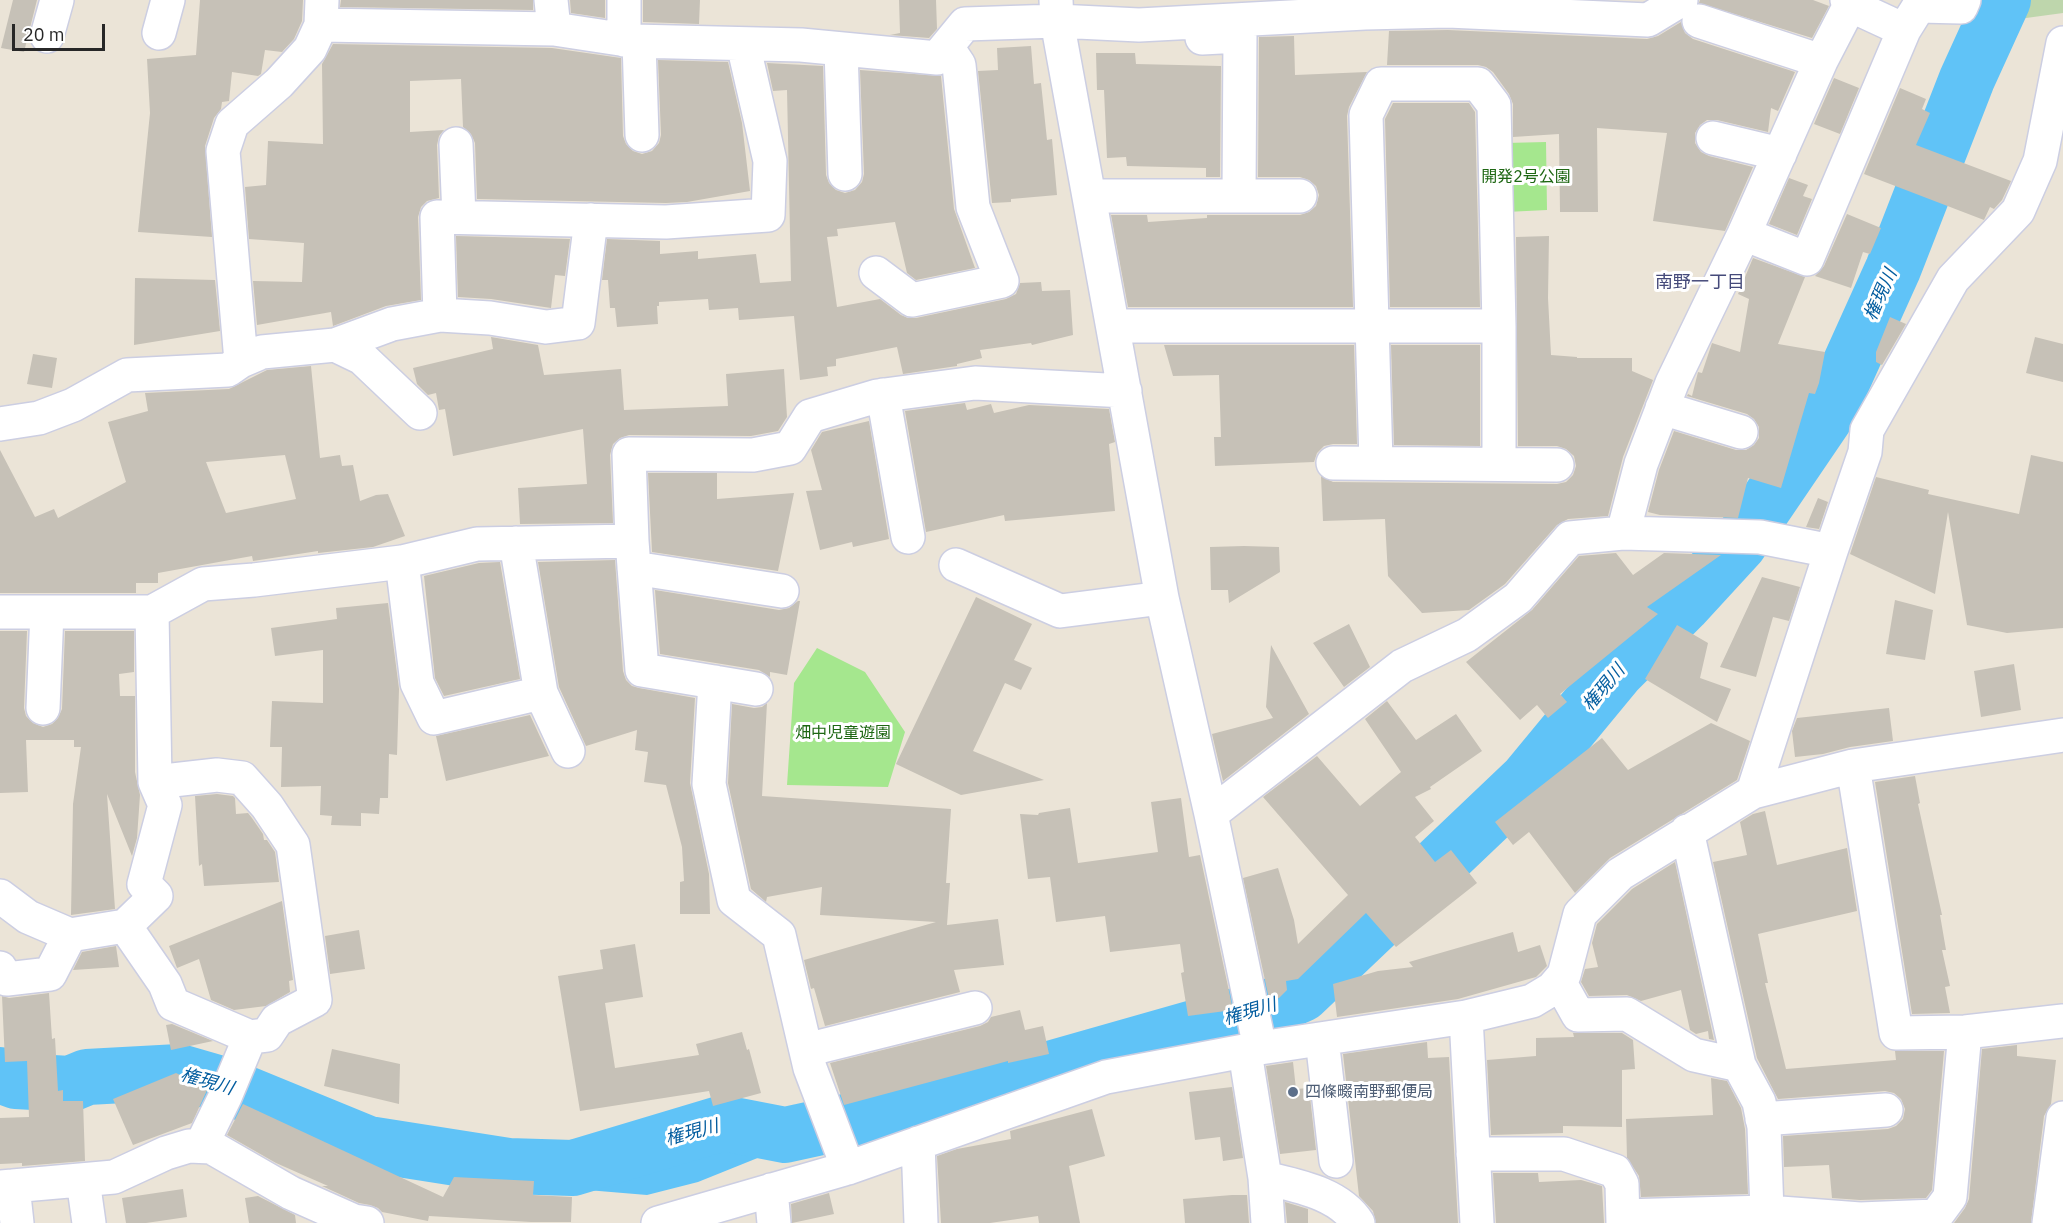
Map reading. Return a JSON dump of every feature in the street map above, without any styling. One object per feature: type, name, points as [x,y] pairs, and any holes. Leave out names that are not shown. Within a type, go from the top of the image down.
[{"type":"street","points":[[47,36],[57,0]]},
{"type":"street","points":[[159,33],[168,0]]},
{"type":"street","points":[[624,0],[632,41],[642,135]]},
{"type":"street","points":[[1744,234],[1807,259],[1904,30],[1919,6],[1961,7],[1965,0]]},
{"type":"street","points":[[1623,533],[1641,465],[1672,383],[1744,234],[1849,3],[1904,30]]},
{"type":"street","points":[[241,361],[223,151],[232,124],[279,83],[310,49],[322,13],[552,14],[632,41],[801,45],[937,58],[965,24],[1057,10],[1139,25],[1448,11],[1648,20],[1690,11],[1821,61]]},
{"type":"street","points":[[1057,10],[1162,598],[1211,814],[1252,1029],[1268,1223]]},
{"type":"street","points":[[1145,40],[1240,36],[1239,195]]},
{"type":"street","points":[[1753,792],[1865,452],[1867,430],[1953,279],[2018,211],[2040,161],[2063,43]]},
{"type":"street","points":[[440,315],[437,217],[666,222],[768,215],[770,161],[743,44]]},
{"type":"street","points":[[876,273],[912,300],[1002,281],[973,207],[959,65],[947,47]]},
{"type":"street","points":[[841,49],[844,174]]},
{"type":"street","points":[[1376,462],[1366,115],[1380,84],[1478,84],[1494,105],[1499,326],[1499,464]]},
{"type":"street","points":[[1713,138],[1780,154]]},
{"type":"street","points":[[456,144],[459,217]]},
{"type":"street","points":[[1090,196],[1300,196]]},
{"type":"street","points":[[0,424],[39,418],[73,405],[127,375],[228,370],[241,361],[262,352],[335,345],[392,324],[440,315],[490,318],[546,327],[578,323],[591,220]]},
{"type":"street","points":[[1114,326],[1499,326]]},
{"type":"street","points":[[335,345],[362,358],[420,412]]},
{"type":"street","points":[[756,689],[642,670],[633,555],[629,454],[753,455],[790,448],[810,416],[883,395],[975,383],[1125,392]]},
{"type":"street","points":[[883,395],[908,537]]},
{"type":"street","points":[[1662,408],[1741,432]]},
{"type":"street","points":[[1333,463],[1557,465]]},
{"type":"street","points":[[1211,814],[1402,666],[1467,635],[1518,598],[1570,538],[1623,533],[1747,536],[1831,552]]},
{"type":"street","points":[[516,543],[542,693],[568,752]]},
{"type":"street","points":[[0,612],[152,612],[202,584],[402,562],[477,544],[516,543],[633,555],[782,591]]},
{"type":"street","points":[[402,562],[417,683],[434,717],[542,693]]},
{"type":"street","points":[[956,565],[1060,611],[1162,598]]},
{"type":"street","points":[[43,708],[47,612]]},
{"type":"street","points":[[0,896],[28,917],[70,934],[125,926],[156,896],[144,884],[165,805],[155,782],[152,612]]},
{"type":"street","points":[[715,682],[709,784],[734,900],[779,935],[810,1068],[837,1140]]},
{"type":"street","points":[[658,1223],[771,1190],[837,1140],[918,1143],[1252,1029],[1322,1039],[1466,1017],[1532,1000],[1552,989],[1564,975],[1580,914],[1620,874],[1753,792],[1853,766],[2063,735]]},
{"type":"street","points":[[1853,766],[1896,1033],[1965,1032],[2063,1021]]},
{"type":"street","points":[[125,926],[165,984],[173,1004],[250,1037],[267,1035],[277,1020],[315,1000],[293,845],[267,806],[242,778],[217,775],[155,782]]},
{"type":"street","points":[[1687,831],[1739,1065],[1760,1102],[1767,1212]]},
{"type":"street","points":[[0,968],[7,979],[50,974],[70,934]]},
{"type":"street","points":[[1559,981],[1578,1014],[1628,1014],[1694,1055],[1739,1065]]},
{"type":"street","points":[[806,1050],[976,1010]]},
{"type":"street","points":[[1466,1017],[1477,1223]]},
{"type":"street","points":[[1473,1154],[1564,1154],[1615,1171],[1622,1184],[1623,1219],[1767,1212],[1860,1219],[1936,1216],[1950,1197],[1965,1032]]},
{"type":"street","points":[[201,1146],[250,1037]]},
{"type":"street","points":[[1322,1039],[1336,1161]]},
{"type":"street","points":[[1762,1119],[1886,1110]]},
{"type":"street","points":[[2049,1223],[2063,1118]]},
{"type":"street","points":[[918,1143],[921,1223]]},
{"type":"street","points":[[17,1223],[7,1186],[114,1177],[166,1153],[189,1146],[201,1146],[211,1147],[291,1193],[354,1221],[368,1223]]},
{"type":"street","points":[[1265,1178],[1301,1186],[1332,1199],[1353,1215],[1358,1223]]},
{"type":"street","points":[[83,1180],[89,1223]]},
{"type":"street","points":[[771,1190],[774,1223]]},
{"type":"green space","points":[[2015,0],[2063,0],[2063,13],[2004,21]]},
{"type":"green space","name":"開発2号公園","points":[[1546,142],[1547,210],[1506,212],[1505,143]]},
{"type":"green space","name":"畑中児童遊園","points":[[817,648],[865,672],[905,732],[888,787],[787,785],[794,683]]},
{"type":"water","points":[[737,1115],[771,1125],[775,1151],[698,1182],[647,1195],[575,1189],[566,1159],[694,1123]]},
{"type":"building","points":[[13,0],[37,0],[24,52],[1,48]]},
{"type":"building","points":[[200,0],[303,0],[302,21],[294,39],[282,52],[265,50],[261,74],[258,76],[232,72],[229,101],[222,102],[205,146],[212,237],[138,232],[150,113],[147,59],[196,55]]},
{"type":"building","points":[[341,0],[533,0],[533,10],[340,7]]},
{"type":"building","points":[[570,0],[605,0],[605,18],[571,13]]},
{"type":"building","points":[[643,0],[700,0],[699,24],[643,22]]},
{"type":"building","points":[[899,0],[936,0],[937,29],[929,38],[890,35],[900,33]]},
{"type":"building","points":[[1700,0],[1813,0],[1829,6],[1812,38],[1699,3]]},
{"type":"building","points":[[1681,22],[1685,33],[1693,39],[1795,72],[1778,111],[1771,108],[1768,132],[1717,120],[1707,120],[1695,133],[1695,143],[1701,152],[1753,167],[1725,231],[1653,221],[1667,133],[1597,128],[1598,212],[1560,212],[1559,134],[1513,137],[1513,104],[1509,94],[1493,72],[1478,65],[1387,65],[1389,31],[1448,30],[1647,39],[1658,36]]},
{"type":"building","points":[[1294,36],[1295,75],[1367,72],[1349,107],[1347,116],[1353,307],[1128,307],[1111,215],[1147,215],[1148,222],[1207,218],[1207,215],[1300,215],[1316,206],[1319,195],[1316,186],[1309,180],[1300,177],[1258,177],[1259,37]]},
{"type":"building","points":[[333,44],[552,48],[621,58],[623,136],[626,144],[633,151],[642,154],[652,151],[659,143],[661,135],[658,60],[728,62],[742,123],[750,191],[687,202],[666,203],[477,199],[475,143],[471,134],[463,127],[461,79],[410,81],[410,132],[444,130],[439,136],[437,145],[439,198],[427,201],[421,207],[418,217],[421,300],[386,306],[333,326],[331,312],[257,325],[253,281],[302,282],[304,243],[249,239],[245,187],[266,185],[268,141],[323,144],[322,64]]},
{"type":"building","points":[[1031,46],[1034,84],[1041,83],[1047,140],[1052,139],[1057,195],[992,203],[978,71],[998,70],[997,48]]},
{"type":"building","points":[[1096,53],[1135,53],[1136,64],[1221,66],[1220,177],[1206,177],[1206,168],[1127,166],[1126,157],[1107,158],[1104,90],[1097,90]]},
{"type":"building","points":[[767,63],[823,66],[826,175],[829,183],[836,190],[845,193],[855,190],[862,182],[864,174],[860,70],[941,76],[954,209],[975,268],[916,280],[907,273],[895,222],[837,229],[838,236],[827,237],[837,307],[880,299],[901,315],[916,318],[1006,299],[1016,294],[1020,283],[1041,282],[1042,291],[1070,290],[1073,335],[1032,345],[1031,343],[980,350],[982,358],[957,364],[957,366],[903,374],[897,347],[836,359],[836,366],[827,367],[828,376],[800,380],[794,316],[739,320],[738,308],[709,310],[708,299],[659,302],[657,306],[658,324],[617,327],[615,308],[610,308],[608,280],[602,280],[607,239],[660,241],[660,254],[698,251],[698,259],[756,254],[760,283],[791,281],[787,90],[773,91]]},
{"type":"building","points":[[1834,78],[1859,88],[1840,134],[1814,124]]},
{"type":"building","points":[[1900,88],[1926,99],[1922,109],[1930,113],[1916,145],[2011,181],[2002,200],[1994,209],[1990,207],[1984,220],[1864,174]]},
{"type":"building","points":[[1393,103],[1469,103],[1475,112],[1480,307],[1390,307],[1385,119]]},
{"type":"building","points":[[1789,178],[1808,185],[1803,196],[1812,199],[1797,235],[1769,224]]},
{"type":"building","points":[[1847,214],[1881,228],[1870,254],[1863,252],[1851,288],[1815,276],[1824,266]]},
{"type":"building","points":[[456,236],[570,239],[565,276],[555,275],[551,308],[491,299],[458,297]]},
{"type":"building","points":[[1549,236],[1548,298],[1551,355],[1577,358],[1632,358],[1632,371],[1653,380],[1623,457],[1608,516],[1568,519],[1557,525],[1505,584],[1469,610],[1422,613],[1388,576],[1385,519],[1323,521],[1321,476],[1333,482],[1557,484],[1566,482],[1573,475],[1576,466],[1574,456],[1566,449],[1557,446],[1518,446],[1516,237]]},
{"type":"building","points":[[1753,258],[1805,277],[1778,344],[1825,352],[1819,383],[1815,394],[1809,393],[1781,488],[1748,478],[1738,518],[1660,515],[1648,512],[1659,470],[1674,431],[1736,450],[1746,450],[1759,438],[1759,427],[1747,414],[1687,396],[1688,394],[1692,396],[1698,372],[1702,373],[1712,343],[1740,352],[1749,299],[1738,294]]},
{"type":"building","points":[[135,278],[215,280],[220,331],[134,345]]},
{"type":"building","points":[[1890,317],[1906,324],[1882,365],[1876,362],[1876,352]]},
{"type":"building","points":[[491,337],[538,345],[544,375],[621,369],[624,410],[728,406],[726,374],[784,369],[787,417],[778,431],[751,436],[629,435],[620,438],[613,444],[610,455],[613,523],[520,524],[518,488],[587,484],[583,429],[453,456],[445,409],[439,410],[436,393],[428,395],[417,384],[413,368],[493,349]]},
{"type":"building","points":[[2035,337],[2063,344],[2063,382],[2026,373]]},
{"type":"building","points":[[1164,345],[1354,345],[1357,444],[1324,446],[1317,453],[1314,462],[1215,466],[1214,437],[1221,437],[1219,375],[1173,376]]},
{"type":"building","points":[[1391,345],[1480,345],[1480,446],[1394,445]]},
{"type":"building","points":[[33,354],[57,358],[52,388],[27,384]]},
{"type":"building","points":[[311,366],[320,458],[340,455],[342,466],[353,465],[360,501],[376,495],[388,494],[405,536],[373,547],[318,553],[318,551],[253,561],[252,556],[158,573],[158,583],[136,583],[136,593],[0,593],[0,450],[35,517],[54,509],[58,518],[126,482],[108,422],[148,411],[145,393],[229,389],[267,370]],"holes":[[[285,455],[296,499],[226,513],[206,462]]]},
{"type":"building","points":[[965,403],[967,410],[991,404],[994,413],[1029,405],[1109,409],[1115,442],[1109,444],[1115,511],[1005,521],[1004,515],[926,532],[905,411]]},
{"type":"building","points":[[869,421],[889,539],[853,547],[852,542],[820,550],[806,491],[822,490],[811,450],[822,432]]},
{"type":"building","points":[[2031,455],[2063,462],[2063,628],[2007,633],[1967,625],[1948,512],[1935,594],[1850,554],[1876,477],[1929,490],[1928,494],[2019,514]]},
{"type":"building","points":[[648,473],[717,473],[717,499],[794,493],[778,571],[652,552]]},
{"type":"building","points":[[1818,498],[1828,502],[1819,529],[1806,527]]},
{"type":"building","points":[[1210,547],[1279,547],[1280,572],[1229,603],[1228,590],[1211,590]]},
{"type":"building","points":[[1616,553],[1633,575],[1664,553],[1721,555],[1647,607],[1658,614],[1560,694],[1567,702],[1548,718],[1537,705],[1520,720],[1466,662],[1532,610],[1579,556]]},
{"type":"building","points":[[615,560],[623,671],[626,680],[632,686],[639,688],[695,698],[690,783],[709,874],[710,914],[680,914],[680,882],[684,881],[682,847],[666,785],[644,782],[648,752],[635,750],[637,730],[586,746],[559,687],[538,562]]},
{"type":"building","points":[[500,562],[520,679],[444,696],[435,678],[424,576],[479,563]]},
{"type":"building","points":[[1762,577],[1800,587],[1789,621],[1773,617],[1756,677],[1720,667]]},
{"type":"building","points":[[655,590],[779,610],[789,608],[800,601],[787,675],[770,672],[770,677],[759,670],[660,654]]},
{"type":"building","points":[[976,597],[1032,624],[1014,660],[1032,668],[1021,690],[1005,683],[973,751],[1044,780],[961,795],[896,764]]},
{"type":"building","points":[[1895,600],[1933,610],[1925,660],[1886,654]]},
{"type":"building","points":[[388,603],[399,689],[397,755],[389,754],[388,798],[380,798],[379,814],[361,813],[361,826],[331,825],[332,816],[320,815],[321,786],[281,787],[282,747],[270,747],[272,701],[323,703],[323,650],[275,656],[271,628],[337,619],[336,608]]},
{"type":"building","points":[[1349,624],[1370,667],[1344,687],[1313,643]]},
{"type":"building","points":[[1677,625],[1708,643],[1700,678],[1731,689],[1717,722],[1645,679]]},
{"type":"building","points":[[0,631],[27,631],[24,708],[26,716],[33,723],[43,727],[52,724],[62,709],[65,631],[134,631],[134,672],[119,674],[120,696],[135,696],[135,772],[140,795],[137,838],[132,856],[107,794],[115,909],[71,915],[73,804],[81,747],[74,747],[74,740],[26,740],[28,792],[0,793]]},
{"type":"building","points":[[1271,645],[1309,714],[1223,781],[1212,734],[1273,718],[1266,707]]},
{"type":"building","points":[[2014,664],[2021,710],[1981,717],[1974,671]]},
{"type":"building","points":[[1387,701],[1416,740],[1456,714],[1482,751],[1430,787],[1431,789],[1415,797],[1434,821],[1415,837],[1435,862],[1451,850],[1477,883],[1396,947],[1366,913],[1298,979],[1286,981],[1287,990],[1279,998],[1269,999],[1243,878],[1278,868],[1294,920],[1298,944],[1348,895],[1263,797],[1317,756],[1360,806],[1401,772],[1365,719]]},
{"type":"building","points":[[767,703],[762,796],[951,809],[946,883],[950,883],[947,925],[998,919],[1004,965],[954,970],[960,992],[825,1026],[814,988],[811,989],[804,960],[936,922],[820,915],[822,887],[767,897],[766,902],[751,889],[728,783],[732,704],[754,708],[762,707]]},
{"type":"building","points":[[1889,708],[1893,741],[1795,757],[1792,731],[1797,718]]},
{"type":"building","points":[[530,715],[549,756],[446,781],[436,736]]},
{"type":"building","points":[[1711,723],[1750,741],[1737,780],[1610,858],[1575,893],[1529,832],[1513,845],[1495,822],[1602,738],[1628,770]]},
{"type":"building","points":[[1915,776],[1920,803],[1918,804],[1942,915],[1940,915],[1946,950],[1942,950],[1950,986],[1945,987],[1950,1013],[1912,1014],[1875,782]]},
{"type":"building","points":[[217,794],[233,796],[236,814],[248,813],[252,818],[263,834],[264,840],[267,840],[275,852],[279,882],[204,886],[202,864],[199,866],[195,796]]},
{"type":"building","points":[[1181,798],[1189,857],[1200,855],[1233,1010],[1188,1016],[1181,973],[1184,972],[1180,944],[1110,952],[1105,916],[1056,922],[1050,877],[1028,879],[1020,814],[1038,815],[1070,808],[1078,863],[1158,852],[1151,802]]},
{"type":"building","points":[[1765,811],[1777,865],[1847,848],[1857,911],[1758,934],[1768,983],[1765,983],[1786,1069],[1896,1060],[1895,1051],[1944,1051],[1932,1190],[1926,1198],[1860,1200],[1832,1198],[1829,1165],[1784,1167],[1783,1136],[1888,1129],[1896,1126],[1903,1119],[1905,1109],[1901,1099],[1894,1093],[1885,1091],[1778,1099],[1757,1058],[1713,862],[1747,855],[1740,822],[1753,814]]},
{"type":"building","points":[[1675,862],[1714,1040],[1709,1039],[1708,1031],[1696,1034],[1690,1030],[1681,990],[1641,1001],[1627,995],[1589,996],[1581,982],[1585,969],[1598,967],[1592,943],[1597,924],[1632,889]]},
{"type":"building","points":[[282,901],[293,980],[289,981],[290,992],[266,1006],[234,1010],[211,1000],[199,959],[177,968],[169,946]]},
{"type":"building","points":[[359,930],[365,969],[330,974],[325,936]]},
{"type":"building","points":[[1513,932],[1518,952],[1540,945],[1547,966],[1536,977],[1458,999],[1337,1017],[1333,984],[1378,971],[1413,967],[1409,962]]},
{"type":"building","points":[[635,944],[643,997],[605,1003],[615,1068],[699,1055],[696,1044],[742,1032],[761,1093],[713,1106],[709,1091],[580,1111],[558,976],[603,969],[600,950]]},
{"type":"building","points":[[116,946],[119,967],[73,970],[82,952]]},
{"type":"building","points":[[49,993],[52,1039],[55,1038],[58,1091],[63,1090],[63,1101],[83,1101],[85,1161],[22,1166],[22,1163],[0,1164],[0,1118],[29,1117],[27,1061],[5,1062],[2,996],[9,998]]},
{"type":"building","points":[[1020,1010],[1025,1030],[1043,1026],[1049,1054],[1008,1063],[1008,1061],[844,1105],[830,1063],[980,1026],[988,1022],[991,1017]]},
{"type":"building","points":[[172,1024],[213,1041],[171,1050],[166,1025]]},
{"type":"building","points":[[1573,1033],[1622,1033],[1633,1040],[1635,1069],[1622,1070],[1622,1127],[1563,1126],[1563,1133],[1491,1135],[1487,1060],[1536,1056],[1536,1038],[1574,1037]]},
{"type":"building","points":[[1427,1042],[1428,1058],[1449,1057],[1458,1223],[1376,1223],[1373,1211],[1359,1196],[1343,1054]]},
{"type":"building","points":[[2017,1045],[2017,1056],[2056,1060],[2051,1104],[2044,1116],[2031,1223],[1954,1223],[1969,1199],[1982,1049]]},
{"type":"building","points":[[332,1049],[400,1064],[399,1104],[324,1086]]},
{"type":"building","points":[[1293,1062],[1296,1089],[1309,1088],[1316,1150],[1280,1154],[1266,1066]]},
{"type":"building","points":[[176,1073],[208,1088],[192,1123],[133,1145],[113,1099]]},
{"type":"building","points":[[1711,1078],[1727,1081],[1741,1108],[1745,1129],[1748,1194],[1641,1197],[1639,1176],[1627,1158],[1626,1119],[1713,1115]]},
{"type":"building","points":[[1232,1087],[1243,1158],[1223,1161],[1220,1137],[1195,1140],[1189,1092]]},
{"type":"building","points":[[243,1104],[443,1197],[454,1177],[534,1181],[533,1195],[572,1197],[571,1222],[429,1216],[428,1221],[382,1212],[378,1208],[359,1203],[322,1186],[328,1186],[276,1163],[227,1135]]},
{"type":"building","points":[[1092,1109],[1105,1156],[1069,1166],[1080,1223],[1039,1223],[1038,1216],[990,1223],[941,1223],[937,1156],[957,1149],[1011,1139],[1010,1131]]},
{"type":"building","points":[[1493,1173],[1538,1173],[1539,1182],[1581,1180],[1602,1186],[1604,1223],[1496,1223]]},
{"type":"building","points":[[183,1189],[187,1217],[146,1223],[126,1223],[122,1198]]},
{"type":"building","points":[[829,1193],[834,1214],[792,1223],[791,1204]]},
{"type":"building","points":[[1247,1195],[1249,1223],[1185,1223],[1183,1199]]},
{"type":"building","points":[[258,1196],[295,1215],[296,1223],[249,1223],[245,1198]]},
{"type":"building","points":[[1285,1202],[1308,1209],[1308,1223],[1287,1223]]},
{"type":"waterway","name":"権現川","points":[[0,1075],[16,1081],[70,1084],[87,1077],[179,1072],[224,1085],[368,1144],[508,1166],[573,1168],[723,1123],[785,1135],[927,1104],[1282,1003],[1302,994],[1527,780],[1617,671],[1683,605],[1739,544],[1828,413],[1893,269],[1967,79],[2003,0]]},
{"type":"place","name":"四條畷南野郵便局","points":[[1293,1092]]},
{"type":"district","name":"南野一丁目","points":[[1700,283]]}]
